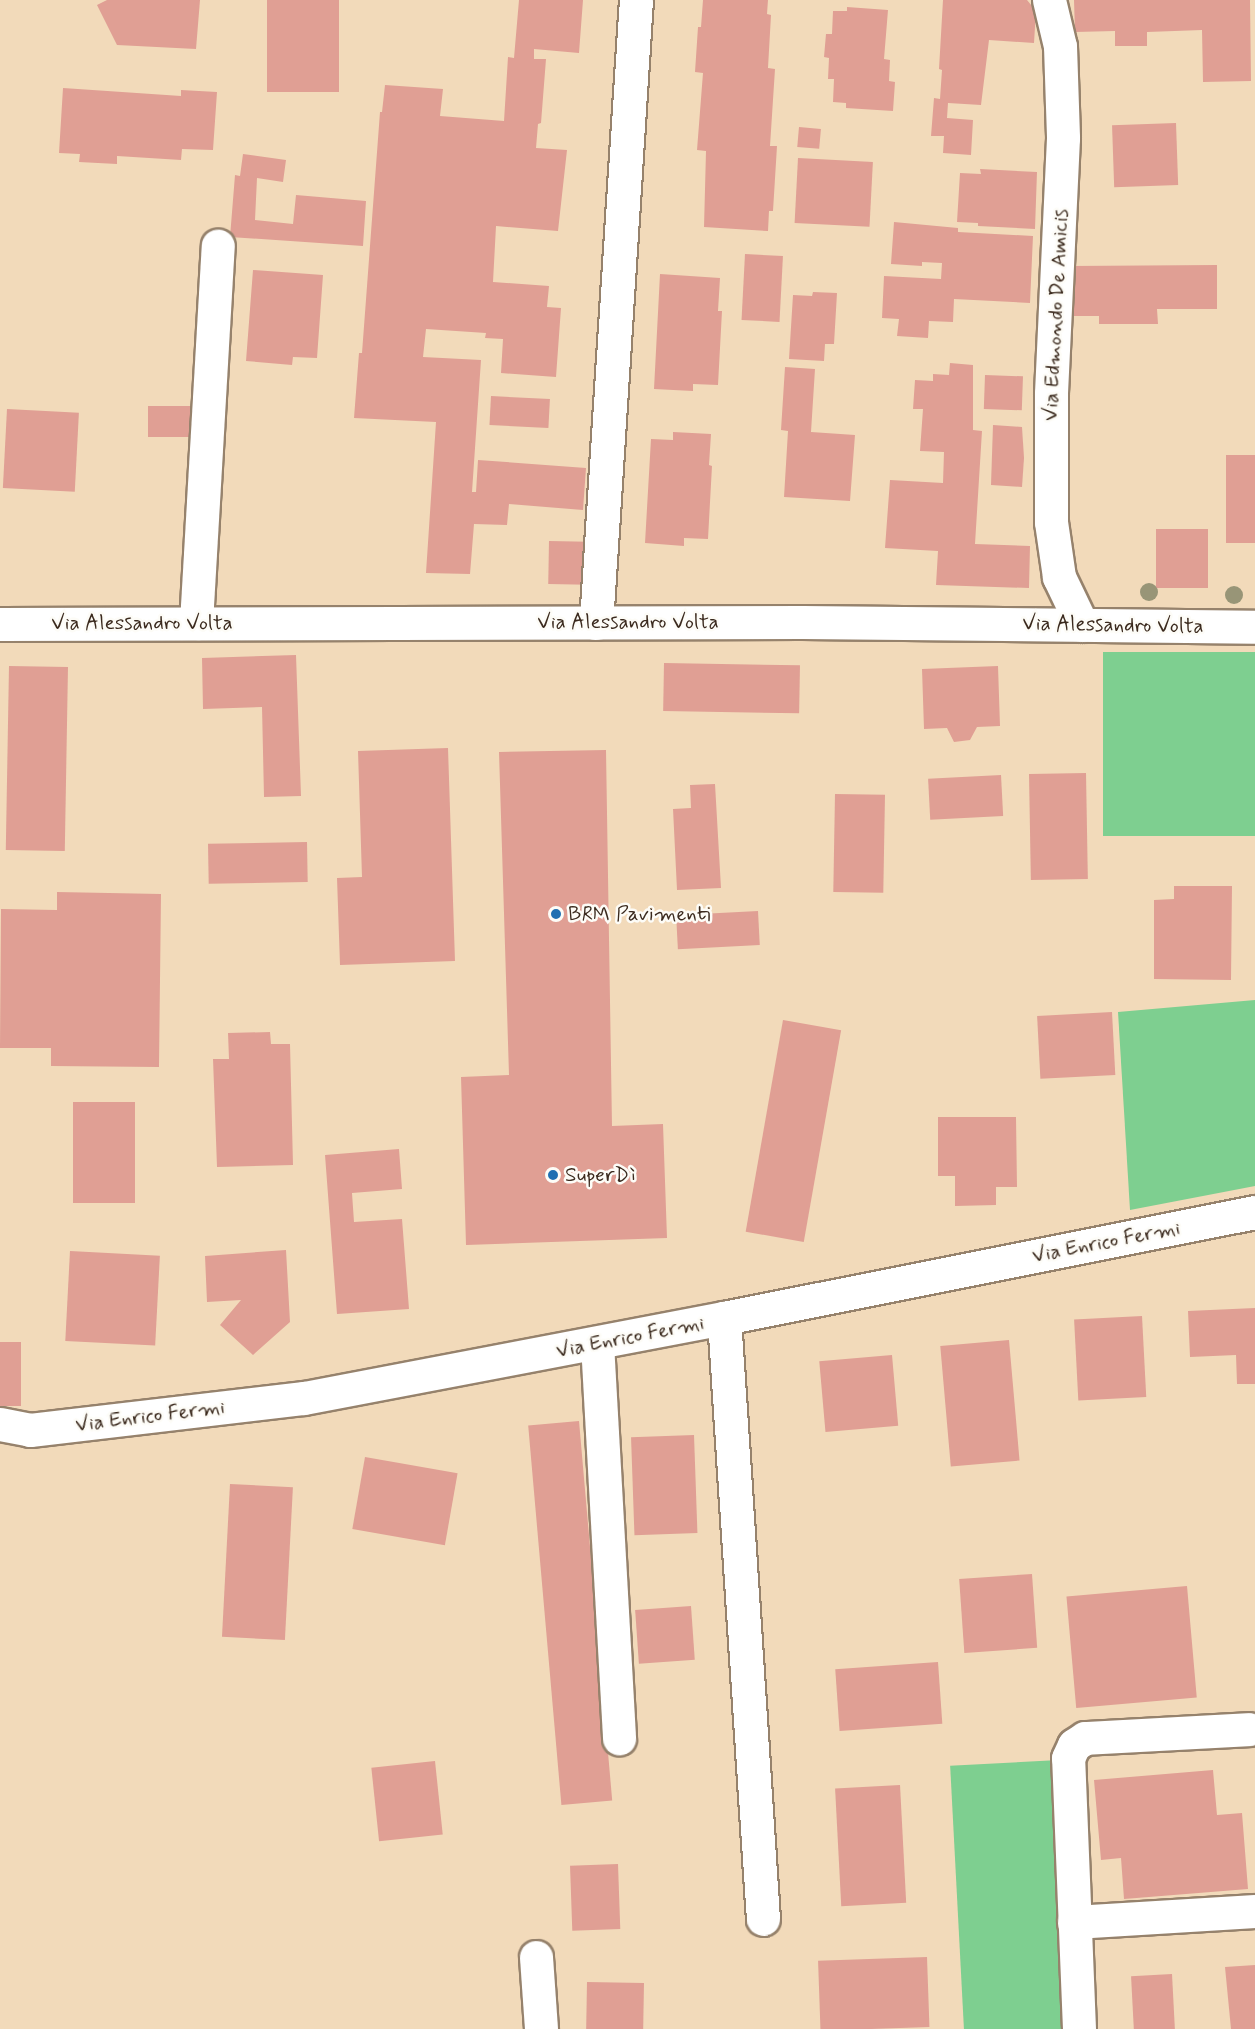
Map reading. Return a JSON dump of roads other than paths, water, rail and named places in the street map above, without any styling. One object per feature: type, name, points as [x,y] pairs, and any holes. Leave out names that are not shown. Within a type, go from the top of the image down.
[{"type":"street","points":[[596,623],[636,0]]},
{"type":"street","name":"Via Edmondo De Amicis","points":[[1048,0],[1060,46],[1063,138],[1051,394],[1051,522],[1059,577],[1082,625]]},
{"type":"street","points":[[196,623],[218,246]]},
{"type":"street","name":"Via Alessandro Volta","points":[[0,624],[791,622],[1255,627]]},
{"type":"street","name":"Via Enrico Fermi","points":[[0,1424],[30,1430],[304,1398],[597,1343],[1255,1212]]},
{"type":"street","points":[[724,1318],[763,1919]]},
{"type":"street","points":[[597,1343],[619,1738]]},
{"type":"street","points":[[1079,2029],[1068,1758],[1074,1745],[1085,1738],[1249,1729]]},
{"type":"street","points":[[1074,1922],[1255,1911]]},
{"type":"street","points":[[536,1957],[541,2029]]},
{"type":"place","name":"BRM Pavimenti","points":[[556,914]]},
{"type":"place","name":"SuperDì","points":[[553,1175]]}]
